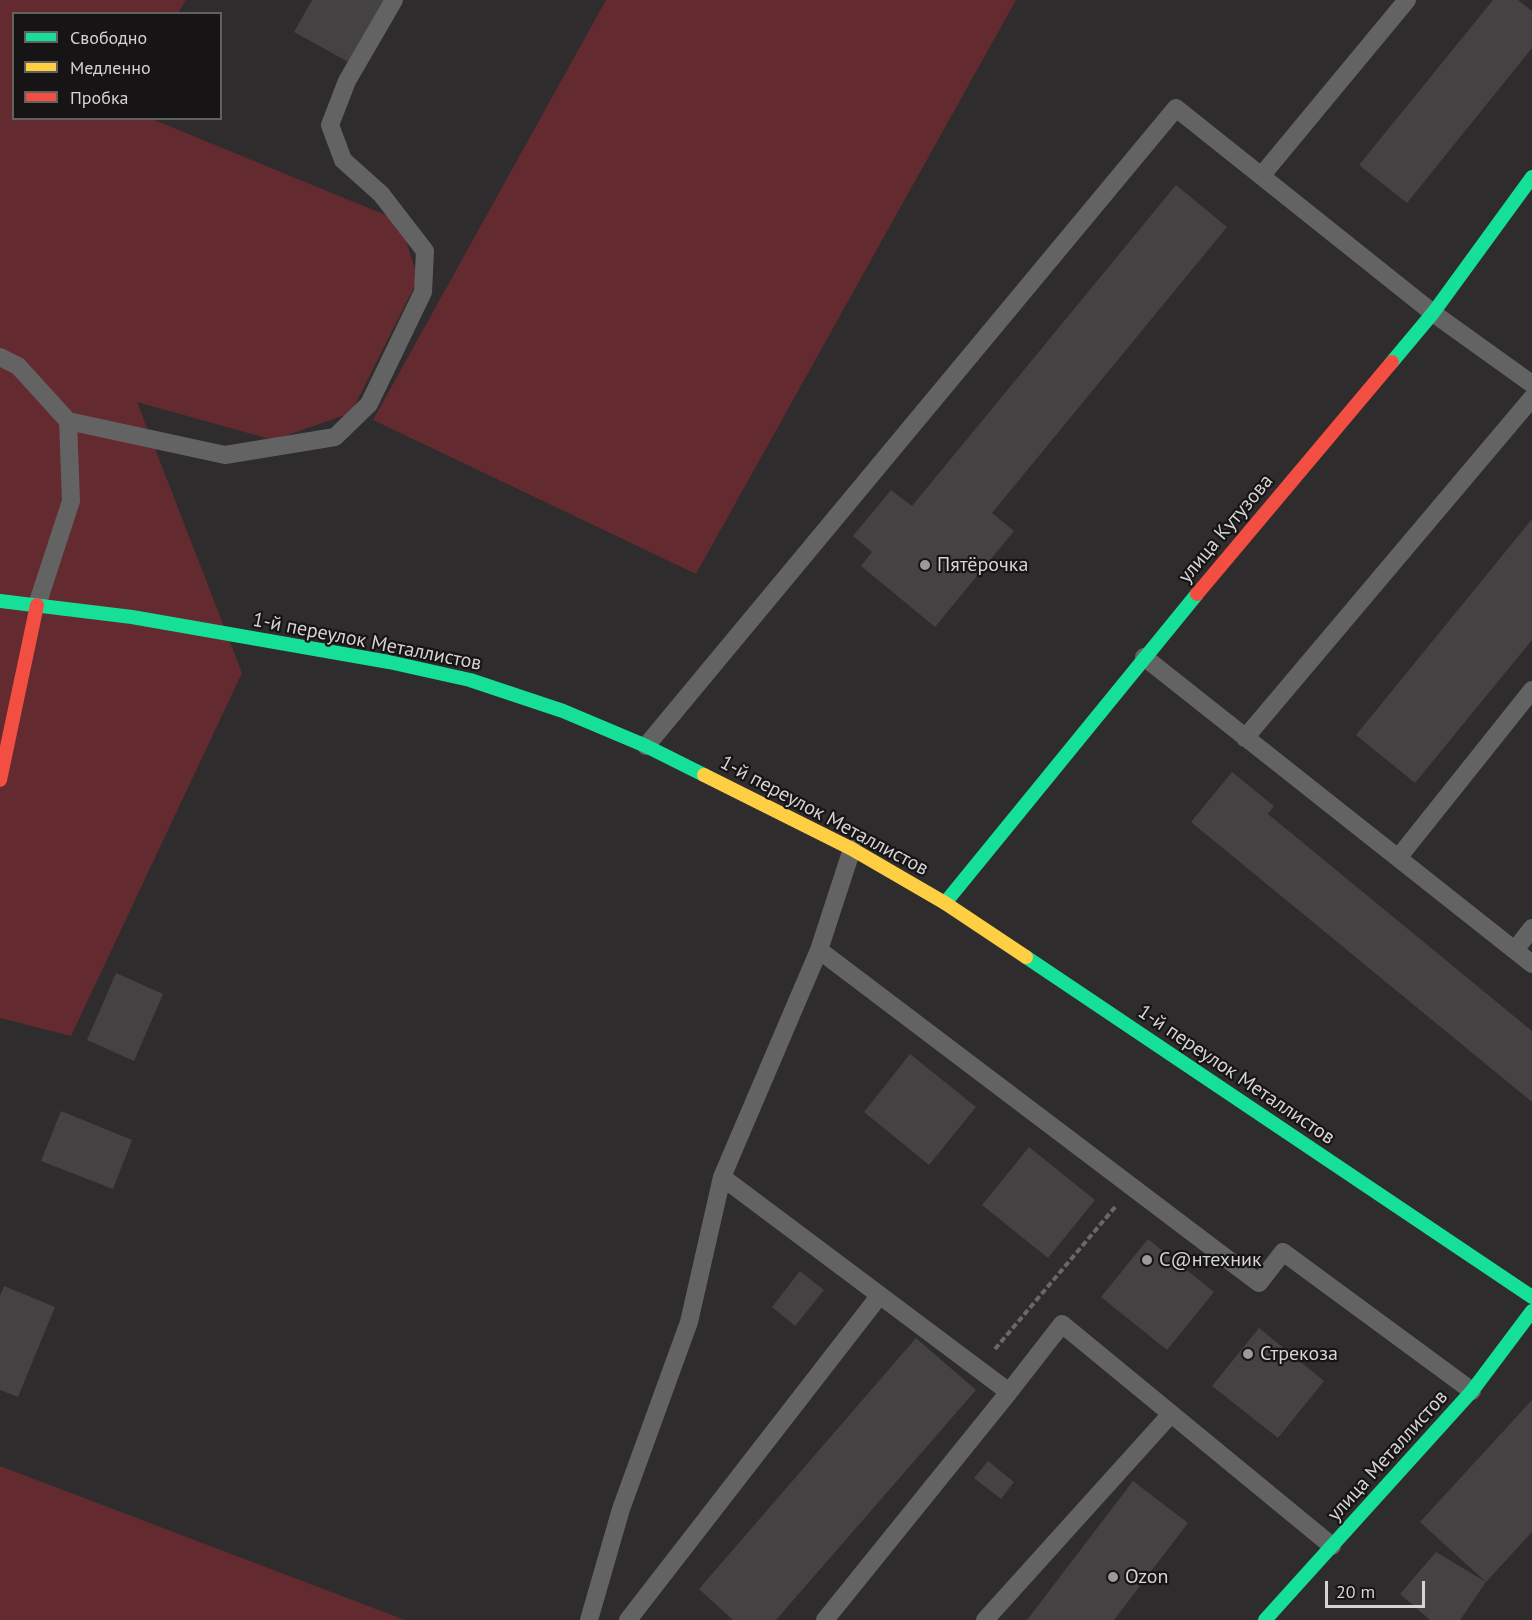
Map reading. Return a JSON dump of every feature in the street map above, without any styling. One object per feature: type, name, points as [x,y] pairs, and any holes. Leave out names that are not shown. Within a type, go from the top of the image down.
[{"type":"street","name":"улица Кутузова","points":[[945,903],[1144,657],[1433,313],[1532,177]]},
{"type":"street","name":"1-й переулок Металлистов","points":[[0,601],[132,617],[287,646],[389,662],[470,680],[563,711],[646,746],[852,849],[945,903],[1532,1297]]},
{"type":"street","points":[[0,780],[37,605]]},
{"type":"street","name":"улица Металлистов","points":[[1265,1620],[1472,1391],[1532,1311]]},
{"type":"lane","points":[[0,357],[18,366],[68,421],[225,454],[335,437],[369,404],[423,292],[425,251],[381,194],[343,160],[330,125],[347,81],[394,0]]},
{"type":"lane","points":[[1262,175],[1407,0]]},
{"type":"lane","points":[[646,746],[1176,108],[1433,313],[1532,384]]},
{"type":"lane","points":[[1245,738],[1532,398]]},
{"type":"lane","points":[[37,605],[71,501],[68,421]]},
{"type":"lane","points":[[1144,657],[1532,964]]},
{"type":"lane","points":[[1398,858],[1532,690]]},
{"type":"lane","points":[[589,1620],[621,1509],[689,1322],[722,1177],[819,950],[852,849]]},
{"type":"lane","points":[[1515,950],[1532,928]]},
{"type":"lane","points":[[819,950],[1259,1283],[1283,1252],[1472,1391]]},
{"type":"lane","points":[[722,1177],[1009,1392]]},
{"type":"lane","points":[[628,1620],[880,1295]]},
{"type":"lane","points":[[825,1620],[1062,1324],[1332,1546]]},
{"type":"lane","points":[[985,1620],[1171,1414]]},
{"type":"path","points":[[979,1368],[1132,1186]]},
{"type":"shaded area","points":[[0,0],[186,0],[179,12],[12,12],[12,120],[154,120],[400,221],[418,279],[351,413],[273,440],[137,402],[242,673],[71,1036],[0,1018]]},
{"type":"shaded area","points":[[606,0],[1016,0],[696,574],[373,420]]},
{"type":"shaded area","points":[[0,1466],[405,1620],[0,1620]]},
{"type":"building","points":[[312,0],[388,0],[352,64],[294,32]]},
{"type":"building","points":[[1493,0],[1518,0],[1532,11],[1532,48],[1407,203],[1359,165]]},
{"type":"building","points":[[1176,185],[1227,227],[992,513],[1014,531],[935,627],[861,566],[872,552],[853,536],[891,490],[912,506]]},
{"type":"building","points":[[1532,519],[1532,640],[1415,783],[1356,735]]},
{"type":"building","points":[[1232,772],[1274,806],[1268,814],[1532,1031],[1532,1102],[1191,822]]},
{"type":"building","points":[[116,973],[163,994],[134,1061],[87,1040]]},
{"type":"building","points":[[910,1054],[976,1107],[929,1165],[864,1112]]},
{"type":"building","points":[[61,1111],[132,1140],[113,1189],[41,1161]]},
{"type":"building","points":[[1029,1147],[1095,1200],[1048,1258],[982,1205]]},
{"type":"building","points":[[1148,1239],[1214,1292],[1167,1350],[1101,1297]]},
{"type":"building","points":[[800,1271],[824,1290],[795,1326],[772,1307]]},
{"type":"building","points":[[4,1286],[55,1307],[18,1397],[0,1390],[0,1296]]},
{"type":"building","points":[[1259,1328],[1324,1381],[1278,1438],[1212,1386]]},
{"type":"building","points":[[916,1338],[976,1390],[776,1620],[733,1620],[699,1589]]},
{"type":"building","points":[[1532,1400],[1532,1532],[1486,1582],[1420,1522]]},
{"type":"building","points":[[988,1461],[1014,1482],[1001,1499],[974,1478]]},
{"type":"building","points":[[1133,1481],[1188,1523],[1114,1620],[1027,1620]]},
{"type":"building","points":[[1436,1552],[1486,1582],[1460,1620],[1430,1620],[1400,1594]]},
{"type":"traffic: fast","points":[[1392,362],[1433,313],[1532,177]]},
{"type":"traffic: fast","points":[[945,903],[1197,594]]},
{"type":"traffic: fast","points":[[0,601],[132,617],[389,662],[470,680],[563,711],[646,746],[704,775]]},
{"type":"traffic: fast","points":[[1026,957],[1532,1297]]},
{"type":"traffic: fast","points":[[1265,1620],[1472,1391],[1532,1311]]},
{"type":"traffic: slow","points":[[704,775],[852,849],[945,903],[1026,957]]},
{"type":"traffic: jam","points":[[1197,594],[1392,362]]},
{"type":"traffic: jam","points":[[0,780],[37,605]]},
{"type":"place","name":"Пятёрочка","points":[[925,565]]},
{"type":"place","name":"С@нтехник","points":[[1147,1260]]},
{"type":"place","name":"Стрекоза","points":[[1248,1354]]},
{"type":"place","name":"Ozon","points":[[1113,1577]]}]
